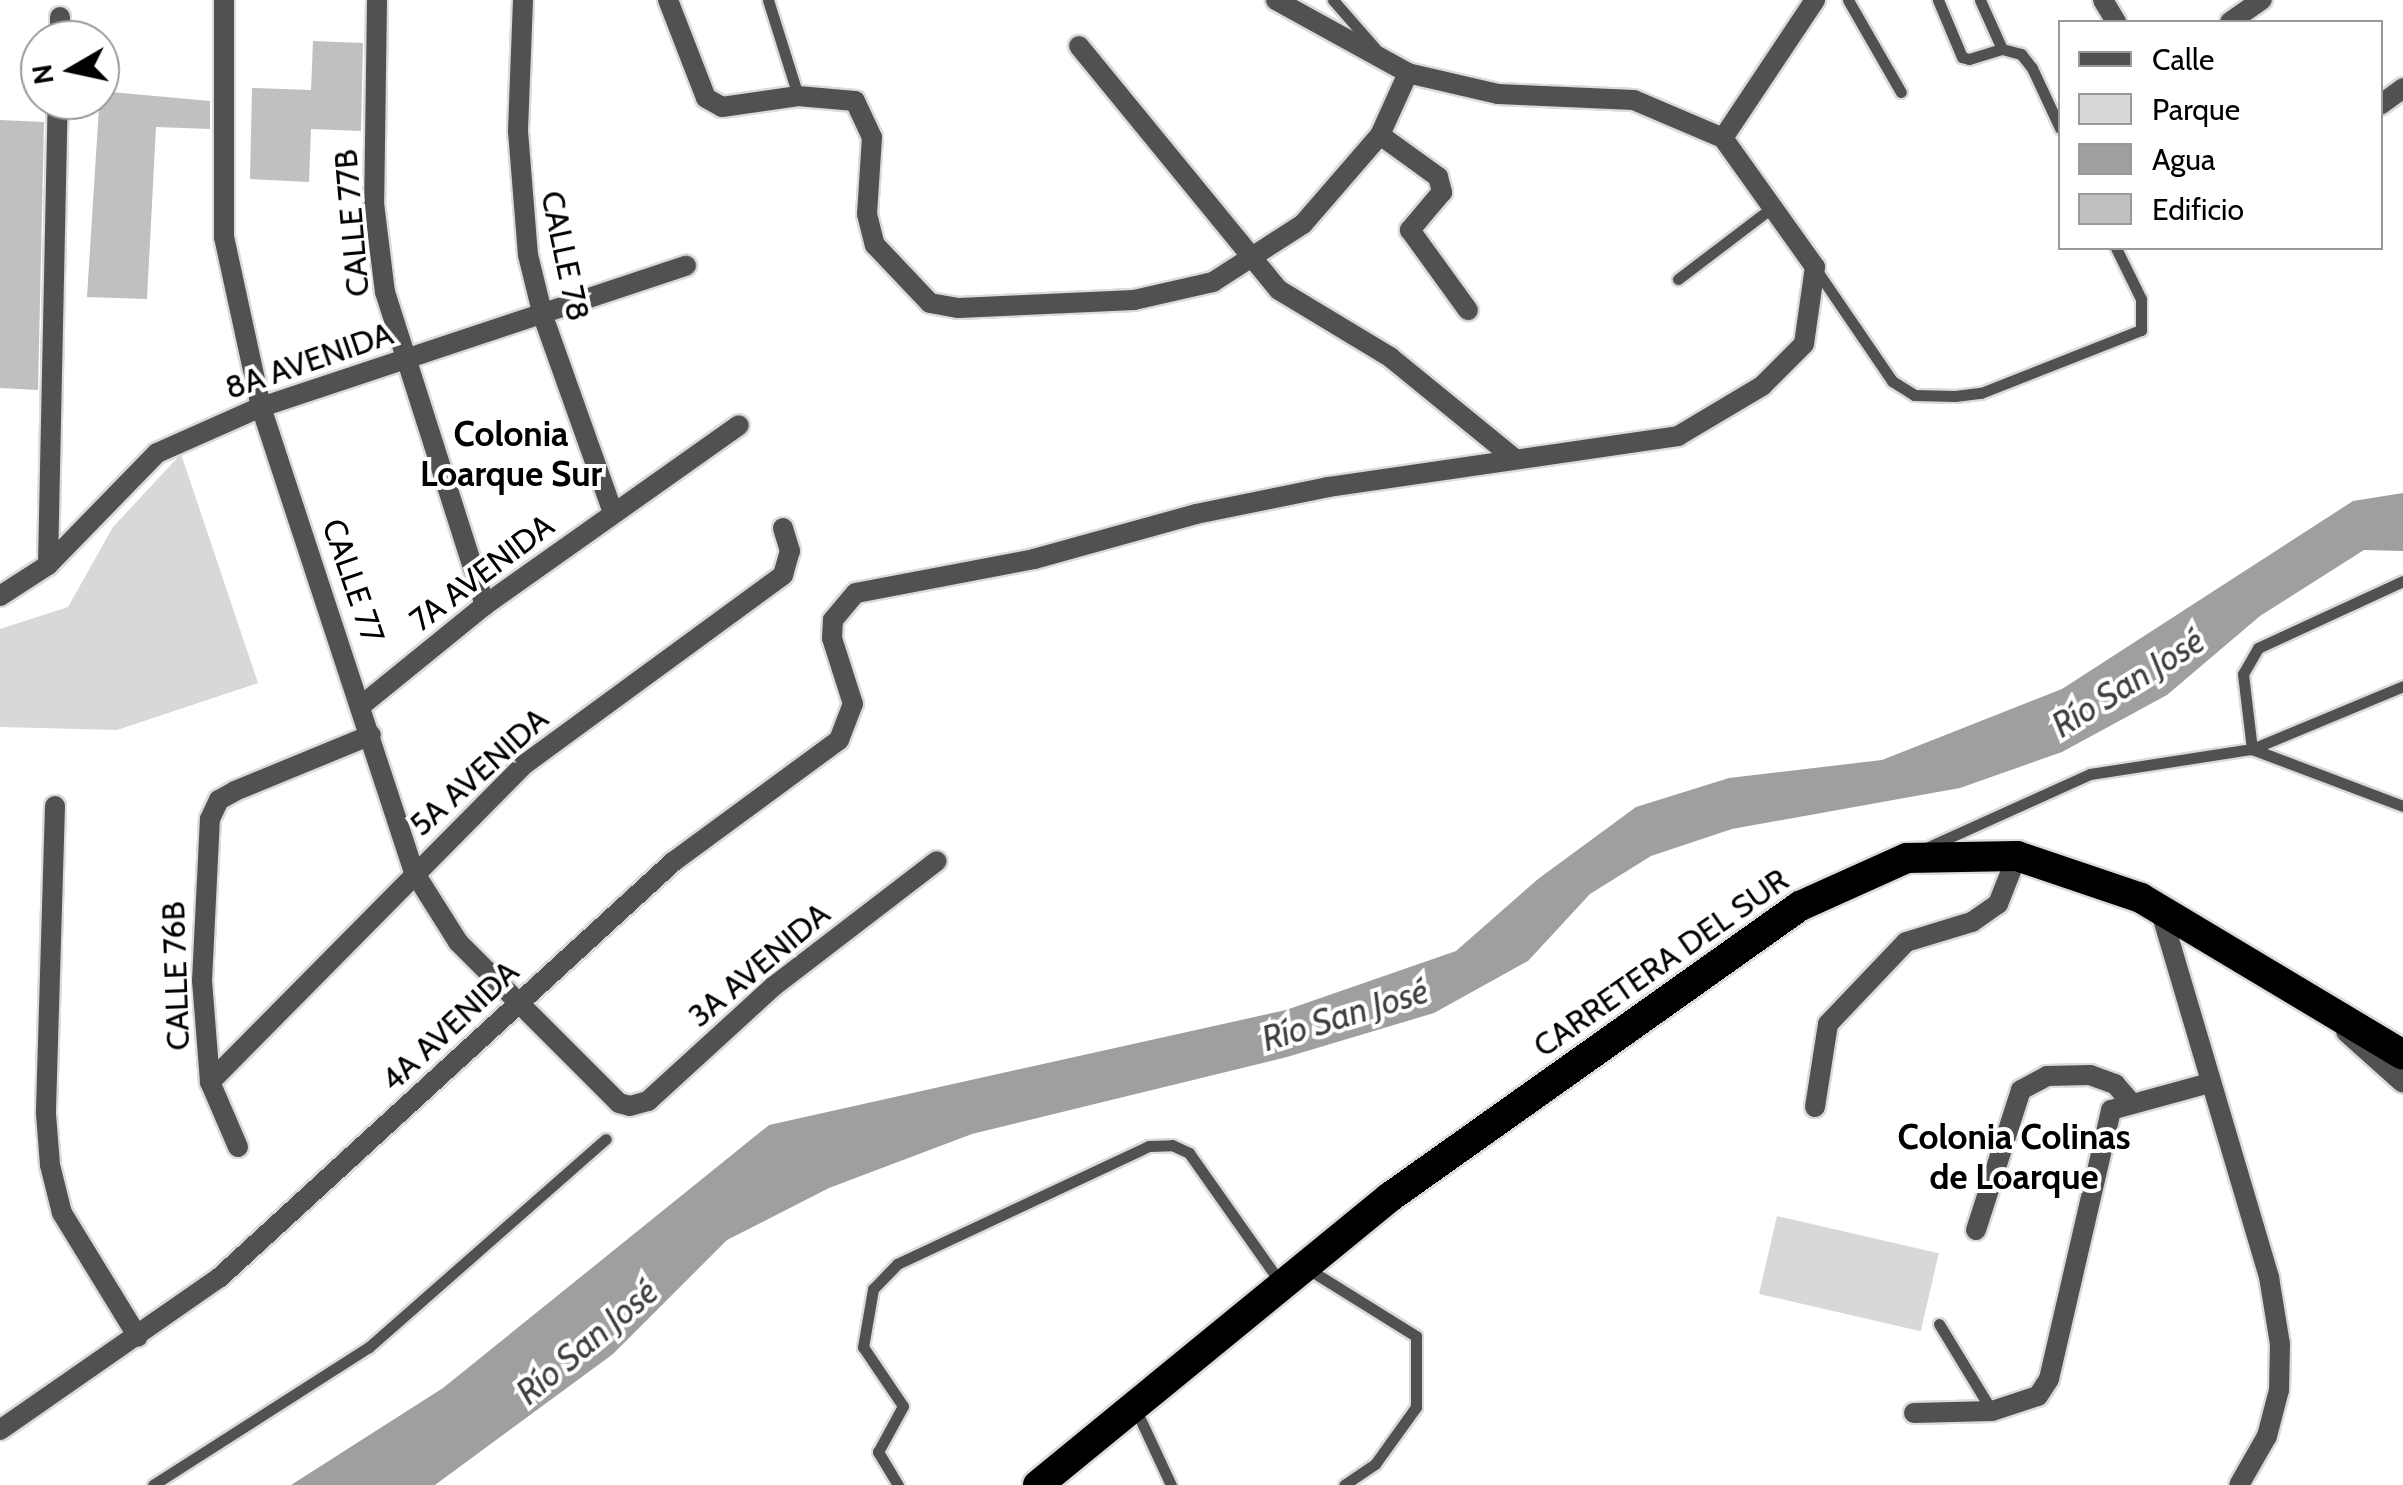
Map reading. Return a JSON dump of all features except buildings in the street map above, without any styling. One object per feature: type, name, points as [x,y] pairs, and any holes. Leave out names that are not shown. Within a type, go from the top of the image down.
[{"type":"highway","name":"CARRETERA DEL SUR","points":[[1038,1485],[1390,1197],[1800,906],[1906,858],[2017,856],[2160,909],[2403,1055]]},
{"type":"street","name":"CALLE 77","points":[[224,0],[224,237],[261,407],[362,704],[414,872],[458,942],[619,1103]]},
{"type":"street","name":"CALLE 77B","points":[[377,0],[374,203],[385,292],[485,605]]},
{"type":"street","name":"CALLE 78","points":[[522,0],[520,198],[542,316],[614,513]]},
{"type":"street","points":[[668,0],[706,98],[722,107],[798,96],[855,101],[868,118],[868,214],[874,245],[930,303],[959,308],[1134,300],[1213,282],[1302,224],[1380,135],[1408,73]]},
{"type":"street","points":[[1078,46],[1278,290],[1390,357],[1514,458],[1678,436],[1762,386],[1804,344],[1815,267],[1723,138],[1634,100],[1498,94],[1408,73],[1276,0]]},
{"type":"street","points":[[1723,138],[1815,0]]},
{"type":"street","points":[[2233,20],[2262,0]]},
{"type":"street","points":[[2383,104],[2403,88]]},
{"type":"street","points":[[48,565],[58,120]]},
{"type":"street","points":[[1380,135],[1438,177],[1442,192],[1410,230],[1468,310]]},
{"type":"street","name":"8A AVENIDA","points":[[0,596],[48,565],[157,453],[261,407],[686,266]]},
{"type":"street","name":"7A AVENIDA","points":[[362,704],[485,605],[739,426]]},
{"type":"street","name":"4A AVENIDA","points":[[0,1430],[138,1337],[300,1208],[673,862],[839,740],[853,704],[832,638],[833,620],[856,593],[878,585],[1034,560],[1196,514],[1310,490],[1514,458]]},
{"type":"street","name":"5A AVENIDA","points":[[210,1082],[525,764],[784,574],[790,552],[783,528]]},
{"type":"street","name":"CALLE 76B","points":[[238,1147],[210,1082],[202,981],[204,856],[219,800],[371,735]]},
{"type":"street","points":[[55,806],[46,1114],[50,1165],[62,1212],[138,1337]]},
{"type":"street","points":[[1815,1108],[1828,1024],[1906,942],[1972,922],[1998,904],[2017,856]]},
{"type":"street","name":"3A AVENIDA","points":[[619,1103],[648,1101],[774,986],[937,861]]},
{"type":"street","points":[[2160,909],[2269,1277],[2280,1344],[2279,1390],[2267,1436],[2239,1485]]},
{"type":"street","points":[[2323,1009],[2403,1083]]},
{"type":"street","points":[[1976,1230],[2022,1090],[2048,1076],[2090,1076],[2114,1084],[2129,1100]]},
{"type":"street","points":[[1914,1413],[1992,1411],[2031,1400],[2049,1379],[2110,1110],[2129,1100],[2210,1083]]},
{"type":"lane","points":[[768,0],[798,96]]},
{"type":"lane","points":[[1334,0],[1381,55]]},
{"type":"lane","points":[[1848,0],[1901,92]]},
{"type":"lane","points":[[1938,0],[1962,58],[2002,49],[2021,54],[2032,68],[2058,124]]},
{"type":"lane","points":[[1980,0],[2002,49]]},
{"type":"lane","points":[[1678,278],[1774,207]]},
{"type":"lane","points":[[1815,267],[1892,381],[1914,395],[1955,396],[1981,393],[2141,330],[2140,299],[2117,250]]},
{"type":"lane","points":[[2252,748],[2243,674],[2258,648],[2403,581]]},
{"type":"lane","points":[[1906,858],[2090,774],[2252,748],[2403,686]]},
{"type":"lane","points":[[2252,748],[2403,806]]},
{"type":"lane","points":[[153,1485],[369,1347],[606,1139]]},
{"type":"lane","points":[[898,1485],[878,1452],[903,1406],[863,1348],[873,1289],[897,1264],[1149,1146],[1172,1145],[1190,1153],[1294,1276],[1416,1336],[1416,1407],[1375,1464],[1344,1485]]},
{"type":"lane","points":[[1939,1324],[1992,1411]]},
{"type":"lane","points":[[1135,1406],[1157,1466],[1171,1485]]},
{"type":"green space","points":[[181,454],[258,683],[117,730],[0,727],[0,629],[68,607],[113,527]]},
{"type":"green space","points":[[1777,1216],[1939,1253],[1921,1331],[1759,1294]]},
{"type":"water","name":"Río San José","points":[[2403,493],[2403,551],[2364,550],[2260,616],[2167,695],[2062,752],[1960,788],[1732,829],[1651,856],[1590,894],[1528,961],[1434,1013],[1287,1057],[972,1134],[829,1188],[727,1240],[613,1354],[435,1485],[291,1485],[443,1388],[769,1125],[1286,1010],[1456,951],[1538,879],[1636,807],[1729,778],[1882,760],[2062,689],[2353,501]]},
{"type":"district","name":"Colonia Loarque Sur","points":[[511,454]]},
{"type":"district","name":"Colonia Colinas de Loarque","points":[[2014,1157]]}]
